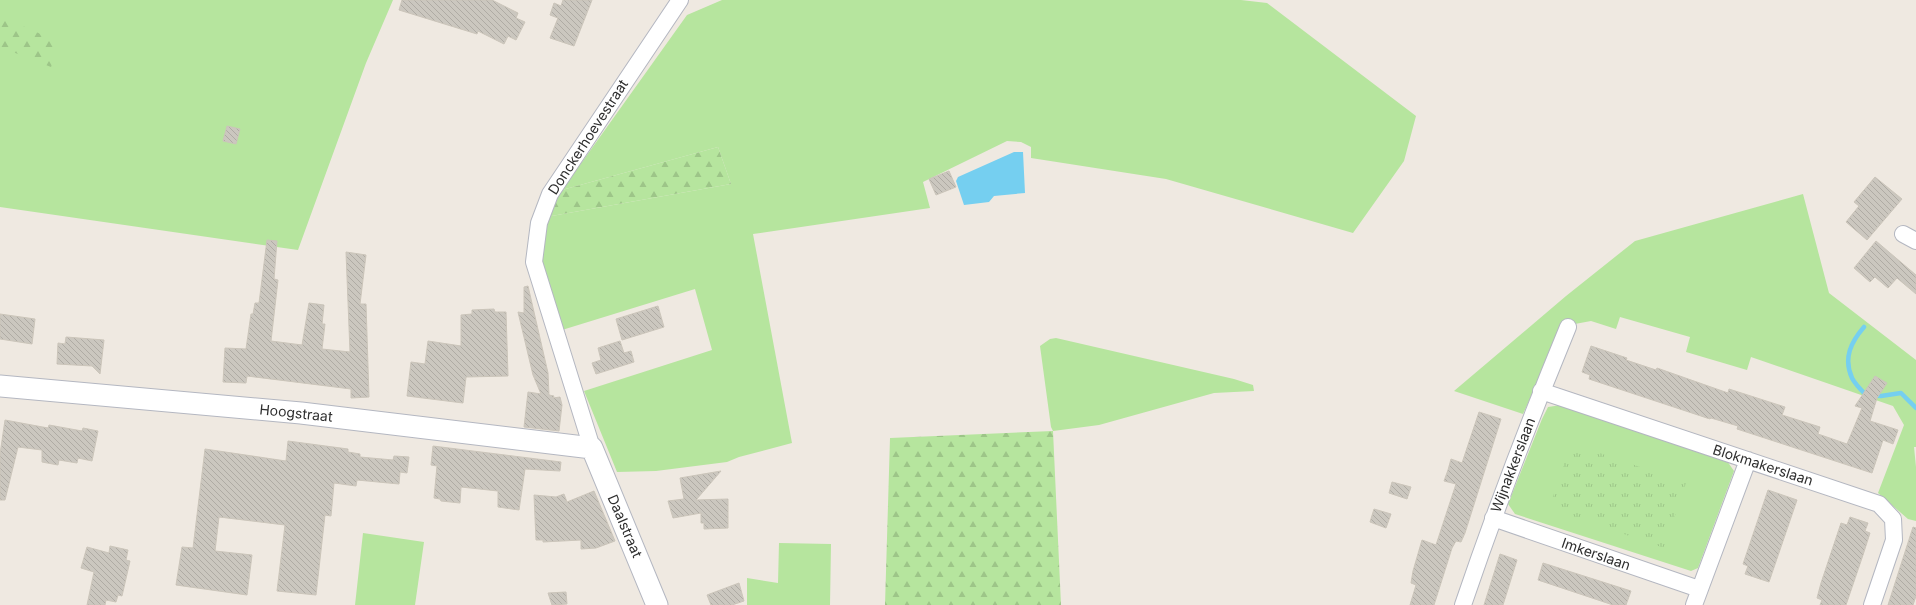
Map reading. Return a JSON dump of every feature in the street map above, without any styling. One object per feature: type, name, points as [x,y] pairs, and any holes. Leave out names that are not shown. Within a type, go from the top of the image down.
[{"type":"street","name":"Donckerhoevestraat","points":[[592,448],[534,262],[540,223],[550,194],[680,0]]},
{"type":"street","name":"Wijnakkerslaan","points":[[1463,605],[1493,518],[1541,391],[1568,328]]},
{"type":"street","name":"Hoogstraat","points":[[0,386],[301,413],[592,448]]},
{"type":"street","name":"Blokmakerslaan","points":[[1541,391],[1879,504],[1893,519],[1894,540],[1872,605]]},
{"type":"street","name":"Daalstraat","points":[[592,448],[657,605]]},
{"type":"street","points":[[1694,605],[1748,460]]},
{"type":"street","name":"Imkerslaan","points":[[1493,518],[1699,589]]},
{"type":"green space","points":[[0,0],[393,0],[366,63],[298,250],[0,207]]},
{"type":"green space","points":[[722,0],[1241,0],[1267,3],[1416,116],[1404,161],[1353,233],[1166,179],[1031,158],[1031,147],[1021,142],[1007,141],[923,182],[930,208],[753,234],[792,443],[739,457],[727,462],[656,471],[617,472],[584,391],[712,350],[695,289],[562,330],[543,264],[542,242],[546,217],[731,184],[718,147],[562,190],[687,15]]},
{"type":"green space","points":[[0,16],[61,43],[51,67],[0,47]]},
{"type":"green space","points":[[718,147],[731,184],[546,217],[553,202],[562,190]]},
{"type":"green space","points":[[1803,194],[1829,293],[1916,360],[1916,447],[1914,447],[1916,467],[1916,521],[1908,519],[1878,493],[1904,425],[1893,406],[1751,357],[1747,370],[1686,352],[1690,337],[1620,317],[1616,329],[1591,321],[1564,326],[1523,414],[1454,391],[1566,296],[1635,241]]},
{"type":"green space","points":[[1056,338],[1234,379],[1253,385],[1254,391],[1214,393],[1099,425],[1053,431],[1051,427],[1040,346],[1050,339]]},
{"type":"green space","points":[[1561,405],[1727,461],[1734,471],[1698,568],[1691,571],[1515,514],[1508,504],[1542,419],[1548,407]]},
{"type":"green space","points":[[1053,431],[1061,605],[885,605],[890,438]]},
{"type":"green space","points":[[1571,443],[1686,483],[1664,548],[1549,508]]},
{"type":"green space","points":[[363,533],[424,542],[415,605],[355,605]]},
{"type":"green space","points":[[779,543],[831,544],[830,605],[747,605],[747,578],[778,583]]},
{"type":"water","points":[[1014,152],[1023,152],[1025,193],[994,196],[989,202],[964,205],[956,181],[958,177]]},
{"type":"building","points":[[402,0],[492,0],[518,13],[516,18],[525,22],[516,40],[508,36],[504,44],[478,31],[477,34],[399,10]]},
{"type":"building","points":[[563,0],[592,0],[574,46],[550,38],[558,18],[550,15],[554,3],[561,6]]},
{"type":"building","points":[[227,126],[240,129],[236,144],[223,141]]},
{"type":"building","points":[[949,171],[956,187],[936,195],[929,179]]},
{"type":"building","points":[[1875,177],[1902,199],[1867,240],[1846,222],[1859,206],[1854,202]]},
{"type":"building","points":[[267,240],[277,241],[274,279],[278,280],[271,341],[302,345],[309,303],[324,305],[322,324],[325,324],[322,349],[350,352],[346,252],[366,255],[360,304],[366,304],[369,397],[351,398],[351,389],[247,376],[246,383],[223,382],[225,348],[246,349],[251,314],[253,314],[255,303],[259,303]]},
{"type":"building","points":[[1876,241],[1916,275],[1916,294],[1897,278],[1888,288],[1875,277],[1870,282],[1854,268]]},
{"type":"building","points":[[528,286],[548,373],[549,395],[554,396],[553,398],[560,397],[562,405],[559,431],[524,427],[528,392],[541,394],[533,375],[518,312],[524,313],[524,287]]},
{"type":"building","points":[[658,306],[664,327],[622,340],[616,319]]},
{"type":"building","points":[[494,309],[495,312],[506,312],[508,376],[466,377],[463,403],[407,396],[411,362],[425,364],[428,341],[461,346],[461,315],[472,314],[472,310]]},
{"type":"building","points":[[0,314],[35,319],[32,344],[0,339]]},
{"type":"building","points":[[66,337],[104,340],[100,374],[92,366],[57,364],[58,343],[65,344]]},
{"type":"building","points":[[620,341],[624,353],[631,351],[634,362],[596,374],[592,363],[601,360],[598,348]]},
{"type":"building","points":[[1591,346],[1627,358],[1626,360],[1656,370],[1657,368],[1728,393],[1729,389],[1785,407],[1782,415],[1820,427],[1818,434],[1847,444],[1862,408],[1855,406],[1875,376],[1887,383],[1877,398],[1870,421],[1898,430],[1893,444],[1883,440],[1872,473],[1737,429],[1738,426],[1711,418],[1710,419],[1589,379],[1590,375],[1582,372]]},
{"type":"building","points":[[1479,412],[1501,419],[1465,533],[1461,542],[1456,541],[1452,548],[1434,605],[1410,605],[1416,585],[1411,583],[1413,571],[1422,540],[1436,545],[1456,484],[1444,481],[1451,459],[1462,463]]},
{"type":"building","points":[[5,420],[48,428],[49,425],[82,431],[83,428],[98,431],[92,461],[78,458],[77,463],[59,460],[58,465],[42,462],[42,450],[18,447],[5,500],[0,500],[0,454]]},
{"type":"building","points":[[288,441],[348,449],[348,452],[360,454],[360,457],[393,460],[394,456],[409,457],[407,473],[400,472],[399,484],[357,480],[356,486],[334,483],[331,516],[325,515],[316,595],[277,591],[285,525],[219,517],[215,551],[252,555],[247,595],[176,585],[182,547],[193,548],[205,449],[286,461]]},
{"type":"building","points":[[433,446],[561,462],[560,471],[525,469],[519,510],[498,507],[498,491],[461,487],[460,503],[441,501],[440,499],[434,498],[437,466],[431,465]]},
{"type":"building","points":[[721,471],[696,500],[728,499],[728,528],[704,529],[704,523],[701,523],[701,513],[673,518],[668,501],[684,499],[680,478]]},
{"type":"building","points":[[1392,482],[1411,487],[1407,499],[1389,493]]},
{"type":"building","points":[[1768,490],[1797,500],[1769,582],[1745,574],[1748,566],[1743,564]]},
{"type":"building","points":[[594,491],[615,541],[596,548],[581,549],[581,540],[543,542],[543,540],[536,540],[534,495],[556,497],[564,494],[567,502]]},
{"type":"building","points":[[1374,509],[1391,514],[1386,528],[1370,522]]},
{"type":"building","points":[[1850,517],[1868,523],[1865,531],[1870,533],[1846,605],[1820,605],[1822,600],[1817,598],[1841,523],[1847,525]]},
{"type":"building","points":[[1913,527],[1916,528],[1916,596],[1913,605],[1888,605]]},
{"type":"building","points":[[110,546],[128,550],[126,560],[130,561],[122,596],[118,595],[116,602],[106,600],[105,605],[87,605],[94,572],[81,568],[87,547],[109,553]]},
{"type":"building","points":[[1500,554],[1517,560],[1503,605],[1484,605]]},
{"type":"building","points":[[1543,563],[1631,591],[1626,605],[1613,605],[1538,580]]},
{"type":"building","points":[[739,583],[744,601],[732,605],[711,605],[707,595]]},
{"type":"building","points":[[566,592],[567,604],[552,605],[548,593]]},
{"type":"waterway","points":[[1864,327],[1855,338],[1848,357],[1849,371],[1853,380],[1866,395],[1881,396],[1901,393],[1916,408]]}]
